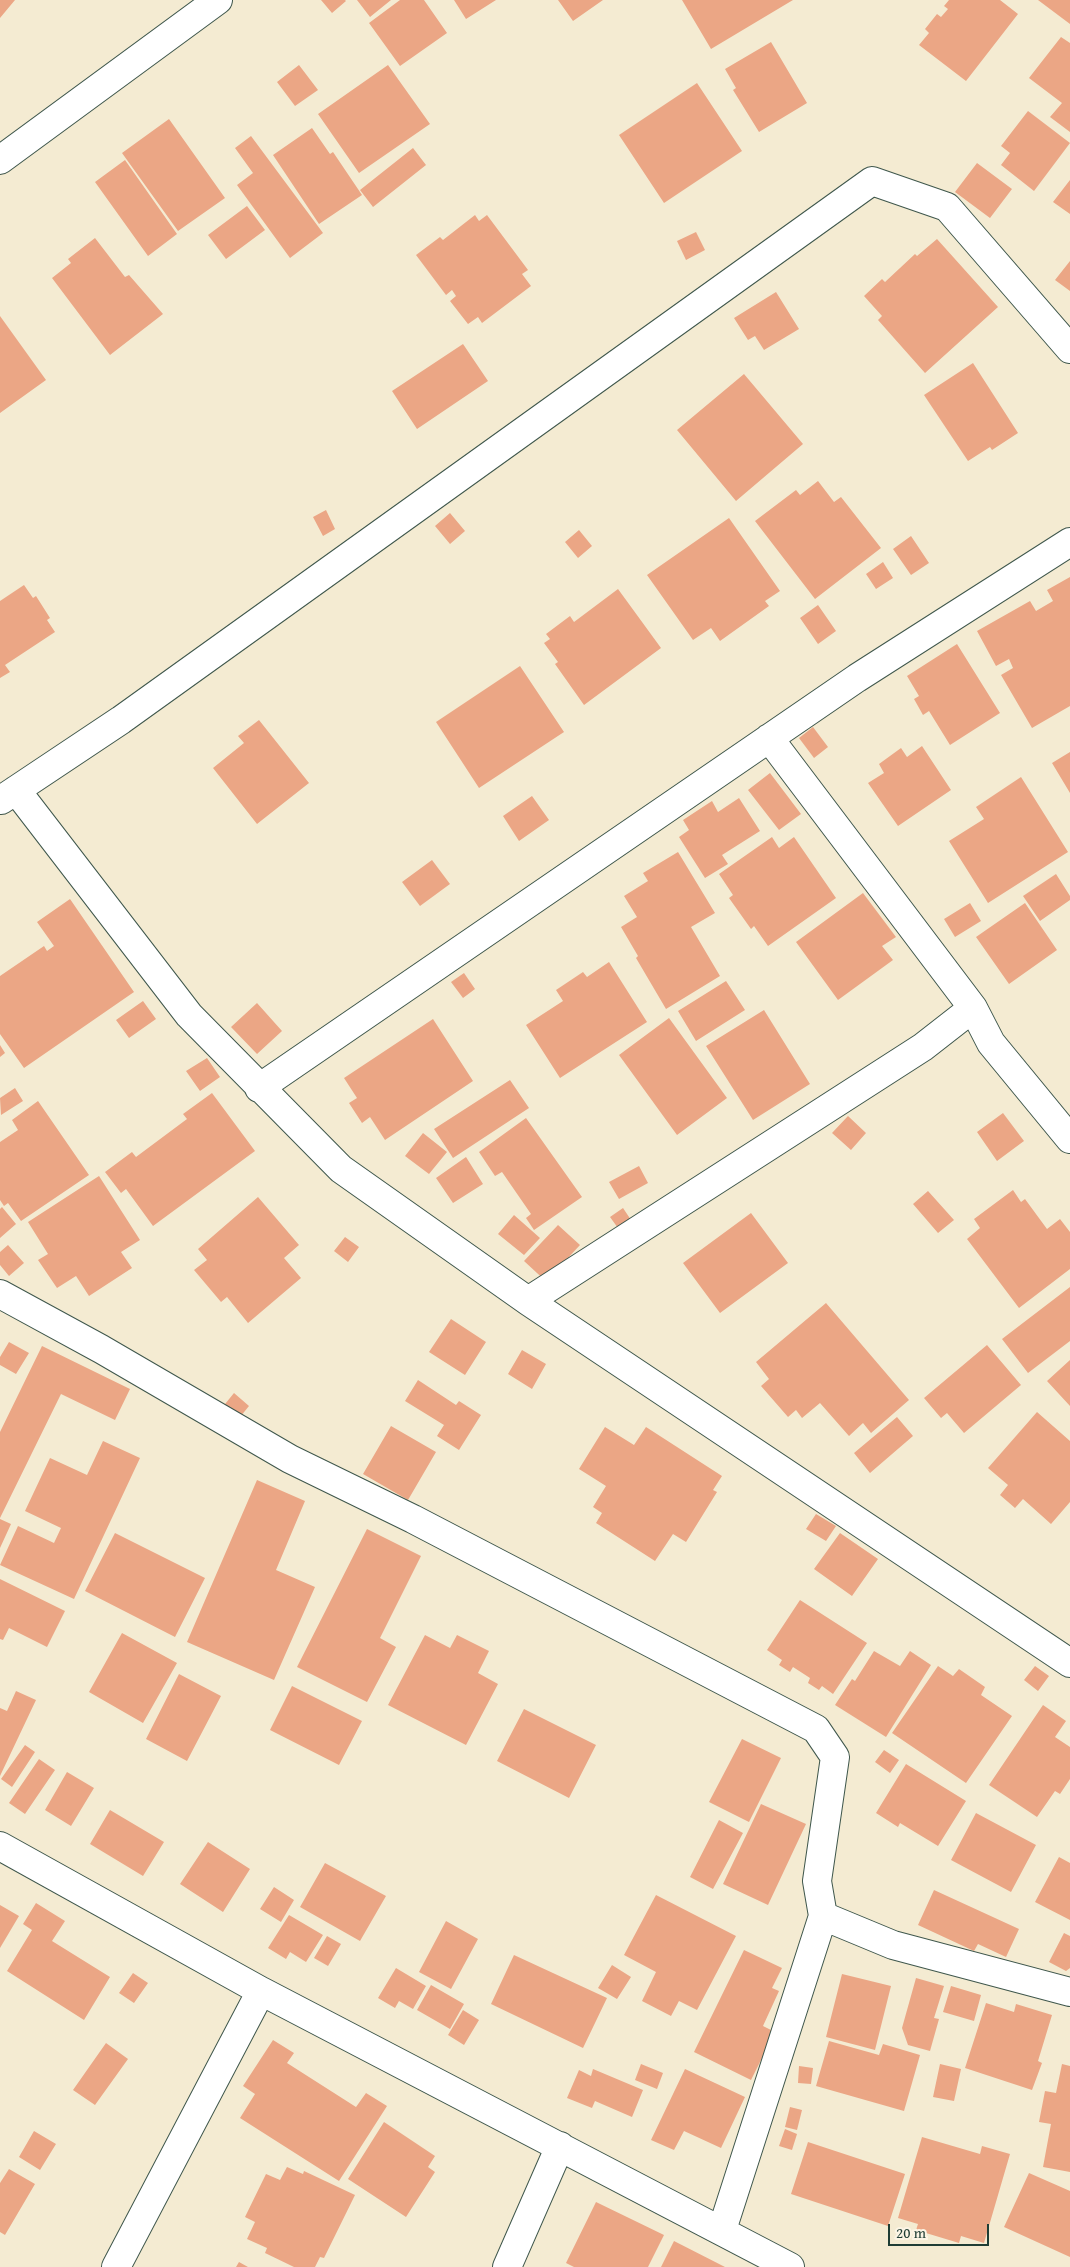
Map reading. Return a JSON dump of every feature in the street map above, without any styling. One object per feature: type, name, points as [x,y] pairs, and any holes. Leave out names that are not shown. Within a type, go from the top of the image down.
[{"type":"street","points":[[0,160],[218,0]]},
{"type":"street","points":[[1070,349],[947,207],[872,181],[129,715],[8,796],[189,1015],[341,1169],[528,1302],[1070,1663]]},
{"type":"street","points":[[259,1088],[857,678],[1070,542]]},
{"type":"street","points":[[769,738],[973,1008],[991,1044],[1070,1139]]},
{"type":"street","points":[[528,1302],[923,1047],[973,1008]]},
{"type":"street","points":[[0,1294],[101,1349],[290,1459],[413,1519],[816,1729],[835,1757],[817,1881],[823,1916],[722,2230]]},
{"type":"street","points":[[0,1846],[262,1992],[790,2267]]},
{"type":"street","points":[[823,1916],[893,1945],[1070,1992]]},
{"type":"street","points":[[116,2267],[262,1992]]},
{"type":"street","points":[[507,2267],[560,2146]]},
{"type":"building","points":[[0,0],[15,0],[0,18]]},
{"type":"building","points":[[321,0],[345,0],[346,1],[332,13]]},
{"type":"building","points":[[357,0],[391,0],[370,17]]},
{"type":"building","points":[[400,0],[424,0],[447,33],[400,66],[369,23]]},
{"type":"building","points":[[454,0],[496,0],[466,19]]},
{"type":"building","points":[[558,0],[603,0],[573,21]]},
{"type":"building","points":[[682,0],[793,0],[711,49]]},
{"type":"building","points":[[949,0],[1000,0],[1018,14],[966,81],[919,45],[929,33],[925,29],[937,14],[941,17],[948,9],[944,6]]},
{"type":"building","points":[[1038,0],[1070,0],[1070,24]]},
{"type":"building","points":[[1061,37],[1070,43],[1070,132],[1050,117],[1062,103],[1029,78]]},
{"type":"building","points":[[771,42],[807,103],[759,132],[733,90],[736,88],[725,69]]},
{"type":"building","points":[[299,65],[318,90],[295,106],[277,82]]},
{"type":"building","points":[[388,65],[430,124],[359,173],[318,114]]},
{"type":"building","points":[[697,83],[742,151],[664,203],[619,135]]},
{"type":"building","points":[[1028,111],[1070,143],[1034,191],[1001,165],[1010,153],[1001,146]]},
{"type":"building","points":[[169,119],[225,198],[178,231],[122,153]]},
{"type":"building","points":[[312,128],[330,154],[333,152],[362,195],[319,224],[273,155]]},
{"type":"building","points":[[251,136],[323,233],[290,258],[237,185],[253,173],[235,148]]},
{"type":"building","points":[[413,148],[426,165],[373,207],[360,190]]},
{"type":"building","points":[[125,160],[177,234],[148,256],[95,182]]},
{"type":"building","points":[[977,163],[1012,189],[990,218],[955,192]]},
{"type":"building","points":[[1070,180],[1070,214],[1053,202]]},
{"type":"building","points":[[247,206],[265,230],[226,259],[208,235]]},
{"type":"building","points":[[475,215],[479,221],[487,215],[528,270],[522,274],[531,286],[482,323],[478,317],[468,324],[450,301],[456,296],[452,290],[446,295],[416,255],[440,237],[443,240]]},
{"type":"building","points":[[696,232],[705,250],[686,260],[677,241]]},
{"type":"building","points":[[95,238],[125,277],[129,275],[163,314],[110,355],[52,278],[71,263],[68,259]]},
{"type":"building","points":[[937,239],[998,307],[925,373],[878,320],[882,316],[864,296],[882,279],[885,282],[915,254],[917,256]]},
{"type":"building","points":[[1070,261],[1070,291],[1055,280]]},
{"type":"building","points":[[776,292],[799,329],[764,350],[755,336],[748,340],[734,318]]},
{"type":"building","points":[[0,316],[46,380],[0,413]]},
{"type":"building","points":[[463,344],[488,381],[417,429],[392,391]]},
{"type":"building","points":[[973,363],[1018,433],[992,450],[990,447],[968,461],[924,395]]},
{"type":"building","points":[[744,374],[803,444],[736,501],[677,430]]},
{"type":"building","points":[[818,481],[834,502],[841,497],[881,548],[815,599],[755,521],[796,490],[800,495]]},
{"type":"building","points":[[326,510],[335,529],[323,536],[313,517]]},
{"type":"building","points":[[450,513],[465,531],[450,544],[435,526]]},
{"type":"building","points":[[729,518],[780,591],[765,601],[769,606],[720,641],[711,628],[693,640],[647,575]]},
{"type":"building","points":[[579,530],[592,546],[578,558],[565,542]]},
{"type":"building","points":[[911,536],[929,563],[911,575],[893,549]]},
{"type":"building","points":[[883,562],[893,578],[876,589],[866,574]]},
{"type":"building","points":[[1070,577],[1070,706],[1032,728],[1001,675],[1013,668],[1009,659],[996,666],[977,631],[1030,601],[1036,611],[1053,601],[1047,590]]},
{"type":"building","points":[[24,585],[33,598],[36,596],[50,618],[47,620],[55,632],[5,665],[10,672],[0,678],[0,601]]},
{"type":"building","points":[[618,589],[661,648],[584,705],[555,664],[558,662],[544,643],[550,639],[546,634],[570,616],[574,622]]},
{"type":"building","points":[[818,605],[836,631],[818,644],[800,618]]},
{"type":"building","points":[[957,644],[1000,713],[950,745],[929,711],[923,715],[914,699],[919,696],[907,676]]},
{"type":"building","points":[[520,666],[564,732],[479,788],[436,722]]},
{"type":"building","points":[[259,720],[309,783],[257,824],[213,768],[244,743],[238,736]]},
{"type":"building","points":[[813,727],[828,747],[814,758],[799,738]]},
{"type":"building","points":[[922,746],[951,790],[898,826],[868,783],[884,773],[879,764],[901,748],[907,757]]},
{"type":"building","points":[[1070,752],[1070,793],[1052,763]]},
{"type":"building","points":[[770,773],[801,814],[779,830],[748,790]]},
{"type":"building","points":[[1021,777],[1068,852],[988,903],[949,841],[984,819],[976,807]]},
{"type":"building","points":[[532,796],[549,820],[519,841],[503,816]]},
{"type":"building","points":[[739,798],[760,831],[722,855],[728,864],[705,878],[679,837],[689,830],[683,820],[712,801],[718,812]]},
{"type":"building","points":[[772,837],[779,848],[794,837],[836,898],[768,946],[754,926],[751,929],[729,898],[733,895],[719,874]]},
{"type":"building","points":[[678,852],[715,913],[691,927],[720,976],[666,1009],[636,958],[638,956],[621,927],[637,917],[624,896],[648,881],[643,873]]},
{"type":"building","points":[[432,860],[450,884],[420,906],[402,882]]},
{"type":"building","points":[[1056,874],[1070,896],[1070,900],[1040,921],[1023,896]]},
{"type":"building","points":[[863,893],[896,937],[882,946],[893,960],[838,1000],[796,942]]},
{"type":"building","points":[[70,899],[134,992],[24,1068],[0,1034],[0,976],[44,946],[47,951],[54,946],[37,922]]},
{"type":"building","points":[[970,903],[981,921],[955,937],[944,919]]},
{"type":"building","points":[[1025,903],[1057,950],[1009,984],[976,937]]},
{"type":"building","points":[[609,962],[647,1022],[560,1078],[526,1025],[563,1001],[556,990],[583,972],[587,977]]},
{"type":"building","points":[[464,973],[475,989],[463,998],[451,982]]},
{"type":"building","points":[[726,981],[745,1010],[696,1041],[678,1011]]},
{"type":"building","points":[[143,1001],[156,1019],[129,1038],[116,1020]]},
{"type":"building","points":[[257,1003],[282,1031],[257,1054],[231,1027]]},
{"type":"building","points":[[764,1010],[810,1084],[753,1120],[706,1046]]},
{"type":"building","points":[[669,1018],[727,1098],[677,1135],[619,1055]]},
{"type":"building","points":[[433,1019],[473,1081],[385,1140],[370,1117],[362,1123],[349,1103],[357,1098],[344,1078]]},
{"type":"building","points":[[0,1045],[5,1053],[0,1057]]},
{"type":"building","points":[[207,1058],[220,1077],[200,1091],[186,1071]]},
{"type":"building","points":[[510,1080],[529,1108],[453,1158],[434,1129]]},
{"type":"building","points":[[15,1088],[23,1101],[1,1115],[0,1098]]},
{"type":"building","points":[[212,1093],[255,1151],[153,1226],[126,1189],[121,1193],[105,1172],[132,1152],[136,1157],[187,1119],[183,1114]]},
{"type":"building","points":[[38,1101],[89,1175],[21,1221],[8,1203],[4,1206],[0,1200],[0,1142],[18,1130],[12,1120]]},
{"type":"building","points":[[1003,1113],[1024,1141],[997,1161],[977,1132]]},
{"type":"building","points":[[848,1116],[866,1133],[851,1150],[832,1133]]},
{"type":"building","points":[[526,1118],[582,1197],[534,1230],[526,1218],[531,1214],[502,1172],[495,1176],[479,1152]]},
{"type":"building","points":[[423,1133],[447,1152],[429,1174],[405,1156]]},
{"type":"building","points":[[466,1157],[483,1184],[453,1203],[436,1178]]},
{"type":"building","points":[[639,1166],[648,1183],[619,1199],[609,1182]]},
{"type":"building","points":[[99,1176],[140,1240],[121,1252],[132,1268],[89,1296],[76,1276],[57,1288],[38,1260],[48,1254],[28,1222]]},
{"type":"building","points":[[1013,1190],[1021,1202],[1025,1199],[1047,1229],[1060,1219],[1070,1232],[1070,1269],[1019,1308],[967,1239],[980,1228],[974,1219]]},
{"type":"building","points":[[928,1191],[954,1220],[938,1233],[913,1204]]},
{"type":"building","points":[[258,1197],[299,1245],[284,1258],[301,1278],[248,1323],[227,1297],[221,1302],[194,1270],[207,1260],[198,1249]]},
{"type":"building","points":[[2,1207],[16,1224],[0,1238],[0,1209]]},
{"type":"building","points":[[623,1208],[635,1226],[623,1235],[610,1217]]},
{"type":"building","points":[[751,1213],[788,1263],[720,1313],[683,1263]]},
{"type":"building","points":[[514,1215],[540,1238],[524,1255],[498,1234]]},
{"type":"building","points":[[558,1225],[580,1245],[566,1260],[570,1264],[550,1285],[524,1261]]},
{"type":"building","points":[[345,1237],[359,1247],[348,1262],[334,1251]]},
{"type":"building","points":[[8,1245],[24,1263],[9,1276],[0,1265],[0,1252]]},
{"type":"building","points":[[1070,1287],[1070,1341],[1028,1373],[1002,1339]]},
{"type":"building","points":[[826,1303],[909,1400],[871,1433],[863,1423],[849,1436],[820,1403],[802,1418],[796,1410],[788,1417],[761,1386],[769,1379],[756,1362]]},
{"type":"building","points":[[451,1319],[486,1342],[465,1375],[429,1352]]},
{"type":"building","points":[[9,1342],[29,1353],[16,1374],[0,1365],[0,1357]]},
{"type":"building","points":[[987,1345],[1021,1385],[964,1433],[947,1413],[941,1418],[924,1398]]},
{"type":"building","points":[[42,1346],[130,1389],[115,1420],[61,1394],[0,1518],[0,1432]]},
{"type":"building","points":[[522,1350],[546,1364],[532,1389],[508,1374]]},
{"type":"building","points":[[1070,1360],[1070,1406],[1047,1381]]},
{"type":"building","points":[[418,1380],[456,1405],[459,1401],[481,1415],[459,1450],[437,1436],[444,1425],[405,1401]]},
{"type":"building","points":[[234,1393],[249,1406],[236,1422],[221,1409]]},
{"type":"building","points":[[1037,1412],[1070,1441],[1070,1502],[1051,1524],[1023,1499],[1015,1508],[1000,1495],[1008,1485],[988,1468]]},
{"type":"building","points":[[897,1417],[913,1436],[870,1473],[854,1453]]},
{"type":"building","points":[[391,1426],[436,1452],[408,1500],[363,1474]]},
{"type":"building","points":[[605,1427],[634,1445],[646,1427],[722,1476],[713,1490],[717,1492],[686,1542],[673,1534],[655,1561],[596,1523],[602,1513],[593,1507],[606,1486],[579,1469]]},
{"type":"building","points":[[103,1441],[140,1458],[74,1599],[0,1565],[18,1526],[54,1543],[61,1528],[25,1511],[50,1458],[87,1475]]},
{"type":"building","points":[[257,1480],[305,1501],[276,1570],[315,1587],[274,1680],[187,1642]]},
{"type":"building","points":[[816,1514],[836,1526],[826,1541],[806,1529]]},
{"type":"building","points":[[0,1519],[11,1524],[0,1548]]},
{"type":"building","points":[[367,1529],[421,1556],[380,1638],[396,1647],[367,1702],[297,1667]]},
{"type":"building","points":[[115,1533],[205,1578],[175,1637],[85,1591]]},
{"type":"building","points":[[840,1533],[878,1559],[852,1596],[814,1569]]},
{"type":"building","points":[[0,1579],[65,1611],[47,1647],[9,1628],[3,1640],[0,1639]]},
{"type":"building","points":[[800,1600],[867,1643],[833,1694],[822,1686],[819,1690],[808,1683],[810,1678],[793,1667],[790,1672],[779,1665],[782,1660],[767,1650]]},
{"type":"building","points":[[122,1633],[177,1663],[143,1723],[89,1692]]},
{"type":"building","points":[[425,1635],[450,1648],[457,1635],[489,1651],[478,1673],[498,1684],[466,1745],[388,1705]]},
{"type":"building","points":[[874,1651],[900,1666],[910,1651],[931,1665],[886,1737],[835,1705],[852,1679],[855,1681]]},
{"type":"building","points":[[938,1666],[953,1676],[959,1669],[985,1687],[981,1695],[1012,1716],[966,1783],[892,1733]]},
{"type":"building","points":[[1035,1666],[1049,1676],[1038,1691],[1024,1680]]},
{"type":"building","points":[[179,1674],[221,1696],[187,1761],[146,1739]]},
{"type":"building","points":[[292,1686],[362,1721],[339,1765],[270,1730]]},
{"type":"building","points":[[16,1691],[36,1700],[0,1776],[0,1708],[7,1711]]},
{"type":"building","points":[[1043,1705],[1066,1721],[1055,1737],[1070,1747],[1070,1779],[1060,1794],[1055,1791],[1037,1817],[989,1785]]},
{"type":"building","points":[[524,1709],[596,1745],[569,1798],[497,1761]]},
{"type":"building","points":[[742,1739],[781,1758],[749,1822],[709,1802]]},
{"type":"building","points":[[25,1745],[35,1752],[12,1787],[1,1779]]},
{"type":"building","points":[[884,1750],[899,1760],[890,1773],[875,1762]]},
{"type":"building","points":[[39,1759],[55,1770],[25,1814],[9,1803]]},
{"type":"building","points":[[906,1764],[966,1801],[938,1846],[900,1823],[898,1827],[876,1813]]},
{"type":"building","points":[[67,1772],[94,1788],[71,1826],[45,1810]]},
{"type":"building","points":[[761,1804],[806,1824],[768,1905],[723,1884]]},
{"type":"building","points":[[110,1810],[164,1842],[143,1876],[90,1844]]},
{"type":"building","points":[[976,1813],[1036,1845],[1011,1892],[951,1860]]},
{"type":"building","points":[[719,1820],[743,1833],[713,1889],[690,1877]]},
{"type":"building","points":[[208,1842],[250,1869],[223,1912],[180,1884]]},
{"type":"building","points":[[1059,1857],[1070,1863],[1070,1920],[1035,1902]]},
{"type":"building","points":[[325,1863],[386,1896],[360,1941],[300,1907]]},
{"type":"building","points":[[274,1887],[294,1900],[281,1922],[260,1909]]},
{"type":"building","points":[[934,1890],[1019,1929],[1006,1957],[978,1944],[974,1951],[918,1925]]},
{"type":"building","points":[[656,1895],[736,1936],[697,2010],[679,2001],[671,2016],[642,2001],[656,1972],[624,1955]]},
{"type":"building","points":[[36,1903],[65,1921],[52,1941],[110,1977],[84,2020],[7,1971],[32,1930],[23,1924]]},
{"type":"building","points":[[0,1905],[19,1916],[0,1948]]},
{"type":"building","points":[[289,1915],[323,1935],[306,1962],[290,1952],[286,1959],[268,1948]]},
{"type":"building","points":[[446,1921],[478,1939],[451,1989],[419,1972]]},
{"type":"building","points":[[1064,1933],[1070,1936],[1070,1968],[1066,1971],[1049,1962]]},
{"type":"building","points":[[327,1936],[341,1944],[328,1966],[314,1958]]},
{"type":"building","points":[[744,1950],[782,1968],[772,1988],[779,1991],[763,2026],[775,2032],[751,2080],[694,2052]]},
{"type":"building","points":[[514,1955],[607,1998],[583,2048],[491,2004]]},
{"type":"building","points":[[612,1965],[631,1977],[617,1999],[598,1988]]},
{"type":"building","points":[[396,1968],[426,1986],[413,2009],[399,2001],[395,2008],[378,1998]]},
{"type":"building","points":[[133,1973],[148,1983],[134,2003],[119,1993]]},
{"type":"building","points":[[842,1974],[891,1986],[875,2050],[826,2037]]},
{"type":"building","points":[[916,1978],[944,1986],[934,2018],[939,2019],[930,2051],[908,2045],[902,2028]]},
{"type":"building","points":[[431,1985],[464,2004],[450,2029],[417,2010]]},
{"type":"building","points":[[951,1986],[981,1995],[974,2021],[943,2012]]},
{"type":"building","points":[[986,2003],[1014,2012],[1016,2004],[1052,2015],[1038,2061],[1042,2063],[1032,2090],[965,2068]]},
{"type":"building","points":[[463,2010],[479,2020],[464,2045],[448,2035]]},
{"type":"building","points":[[273,2040],[294,2053],[287,2063],[356,2107],[366,2093],[387,2106],[339,2181],[240,2118],[255,2094],[243,2086]]},
{"type":"building","points":[[829,2041],[879,2055],[883,2044],[920,2055],[904,2111],[816,2086]]},
{"type":"building","points":[[106,2043],[128,2059],[95,2105],[73,2090]]},
{"type":"building","points":[[641,2064],[663,2073],[657,2089],[635,2080]]},
{"type":"building","points":[[940,2064],[961,2069],[954,2101],[933,2097]]},
{"type":"building","points":[[1062,2064],[1070,2066],[1070,2172],[1043,2167],[1051,2124],[1039,2122],[1045,2091],[1056,2093]]},
{"type":"building","points":[[799,2066],[813,2068],[811,2084],[798,2083]]},
{"type":"building","points":[[593,2069],[643,2090],[632,2117],[595,2101],[592,2108],[567,2098],[579,2070],[591,2076]]},
{"type":"building","points":[[685,2069],[745,2097],[721,2148],[684,2131],[674,2150],[651,2140]]},
{"type":"building","points":[[790,2107],[802,2110],[797,2130],[785,2127]]},
{"type":"building","points":[[384,2122],[435,2156],[428,2167],[435,2172],[406,2217],[348,2179]]},
{"type":"building","points":[[785,2129],[797,2134],[792,2150],[779,2146]]},
{"type":"building","points":[[34,2131],[56,2144],[40,2170],[19,2157]]},
{"type":"building","points":[[922,2137],[980,2154],[982,2146],[1010,2154],[984,2243],[961,2236],[959,2243],[916,2230],[918,2224],[898,2218]]},
{"type":"building","points":[[808,2142],[905,2174],[888,2226],[791,2194]]},
{"type":"building","points":[[287,2167],[303,2174],[304,2171],[355,2195],[324,2258],[320,2257],[315,2267],[294,2267],[265,2253],[267,2248],[247,2239],[255,2222],[245,2217],[266,2174],[280,2180]]},
{"type":"building","points":[[9,2169],[35,2184],[5,2235],[0,2232],[0,2183]]},
{"type":"building","points":[[1029,2173],[1070,2191],[1070,2257],[1004,2227]]},
{"type":"building","points":[[596,2202],[664,2235],[648,2267],[574,2267],[566,2263]]},
{"type":"building","points":[[674,2241],[725,2267],[661,2267]]},
{"type":"building","points":[[239,2262],[248,2267],[236,2267]]}]
